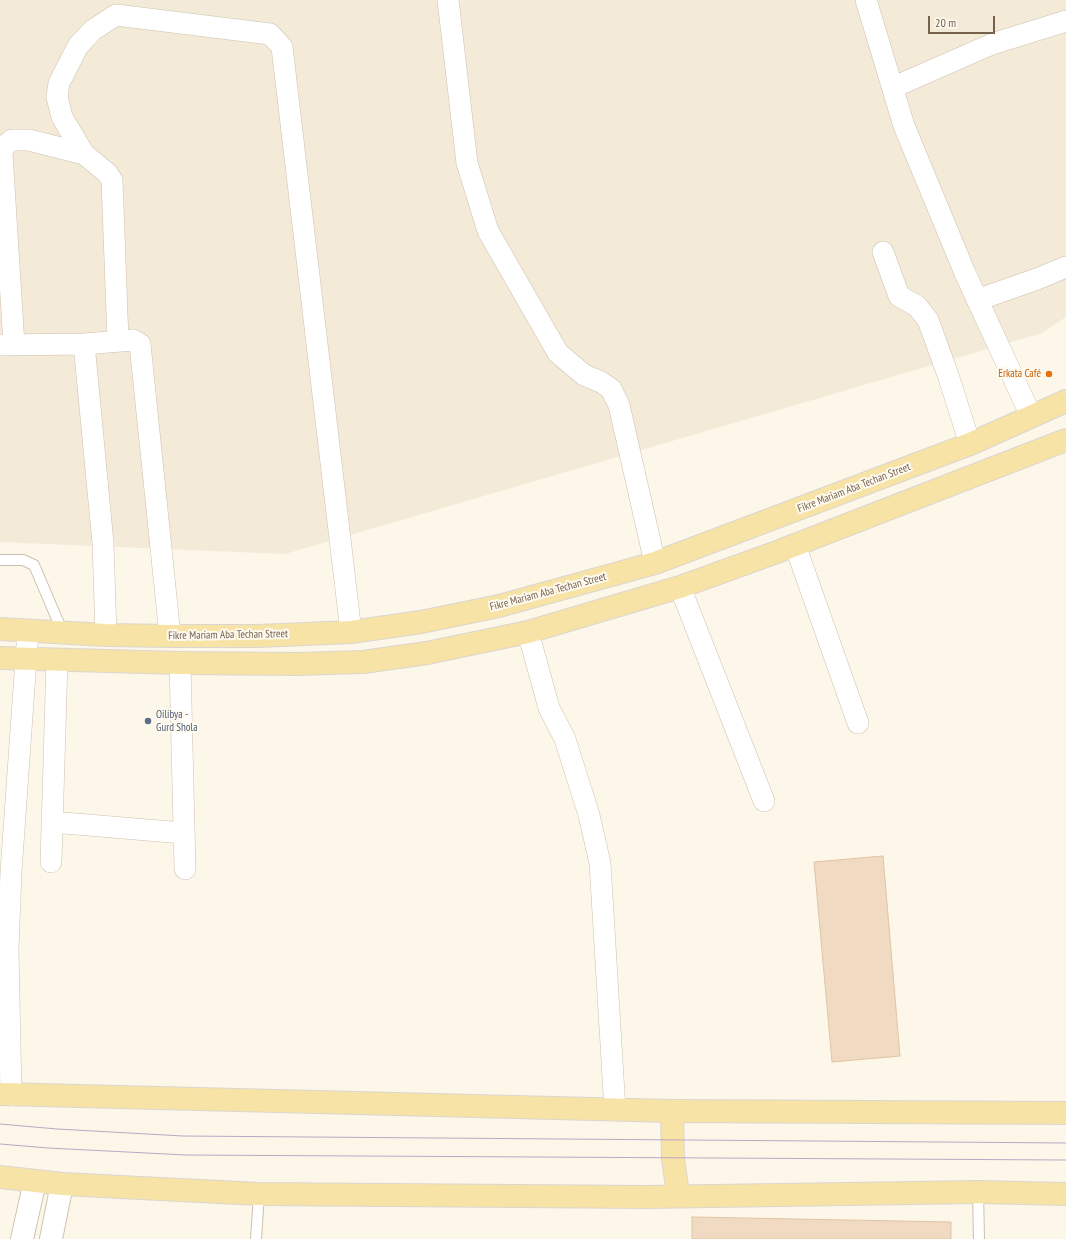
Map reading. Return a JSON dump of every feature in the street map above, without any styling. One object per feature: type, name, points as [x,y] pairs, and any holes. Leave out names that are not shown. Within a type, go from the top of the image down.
[{"type":"main road","name":"Fikre Mariam Aba Techan Street","points":[[0,629],[106,635],[170,636],[258,636],[351,632],[421,622],[499,606],[655,563],[762,524],[970,444],[1066,401]]},
{"type":"main road","points":[[0,658],[180,664],[297,664],[363,662],[427,653],[528,632],[680,587],[786,549],[1066,440]]},
{"type":"main road","points":[[762,524],[786,549]]},
{"type":"main road","points":[[6,1095],[672,1111],[1066,1113]]},
{"type":"main road","points":[[672,1111],[672,1158],[678,1195]]},
{"type":"main road","points":[[0,1177],[62,1184],[259,1194],[646,1197],[678,1195],[978,1192],[1066,1194]]},
{"type":"main road","points":[[22,1239],[35,1181]]},
{"type":"main road","points":[[51,1239],[62,1184]]},
{"type":"street","points":[[448,0],[467,163],[488,231],[558,353],[584,375],[601,382],[610,389],[620,406],[655,563]]},
{"type":"street","points":[[866,0],[894,87],[904,126],[977,300],[1031,416]]},
{"type":"street","points":[[118,341],[112,180],[107,173],[84,154],[62,117],[57,97],[59,83],[78,46],[93,30],[116,15],[270,34],[282,47],[351,632]]},
{"type":"street","points":[[894,87],[992,44],[1066,21]]},
{"type":"street","points":[[84,154],[29,140],[12,140],[4,146],[2,154],[7,345],[84,344],[133,340],[140,344],[170,636]]},
{"type":"street","points":[[883,252],[899,296],[916,306],[928,320],[948,375],[970,444]]},
{"type":"street","points":[[977,300],[1066,267]]},
{"type":"street","points":[[84,344],[103,543],[106,635]]},
{"type":"street","points":[[786,549],[858,723]]},
{"type":"street","points":[[680,587],[764,801]]},
{"type":"street","points":[[6,1095],[8,950],[11,872],[28,631]]},
{"type":"street","points":[[528,632],[549,708],[565,739],[589,815],[600,863],[614,1110]]},
{"type":"street","points":[[51,862],[57,661]]},
{"type":"street","points":[[180,664],[185,869]]},
{"type":"street","points":[[52,822],[183,833]]},
{"type":"lane","points":[[0,560],[24,560],[34,565],[63,633]]},
{"type":"lane","points":[[978,1192],[979,1239]]},
{"type":"lane","points":[[256,1239],[259,1194]]},
{"type":"shaded area","points":[[0,0],[1066,0],[1066,317],[1042,333],[285,554],[0,542]]},
{"type":"building","points":[[883,856],[900,1056],[832,1062],[814,862]]},
{"type":"building","points":[[692,1217],[951,1222],[951,1239],[692,1239]]},
{"type":"tram line","points":[[0,1124],[57,1129],[183,1136],[1066,1143]]},
{"type":"tram line","points":[[0,1144],[186,1155],[1066,1160]]},
{"type":"place","name":"Erkata Café","points":[[1049,374]]},
{"type":"place","name":"Oilibya - Gurd Shola","points":[[148,721]]}]
